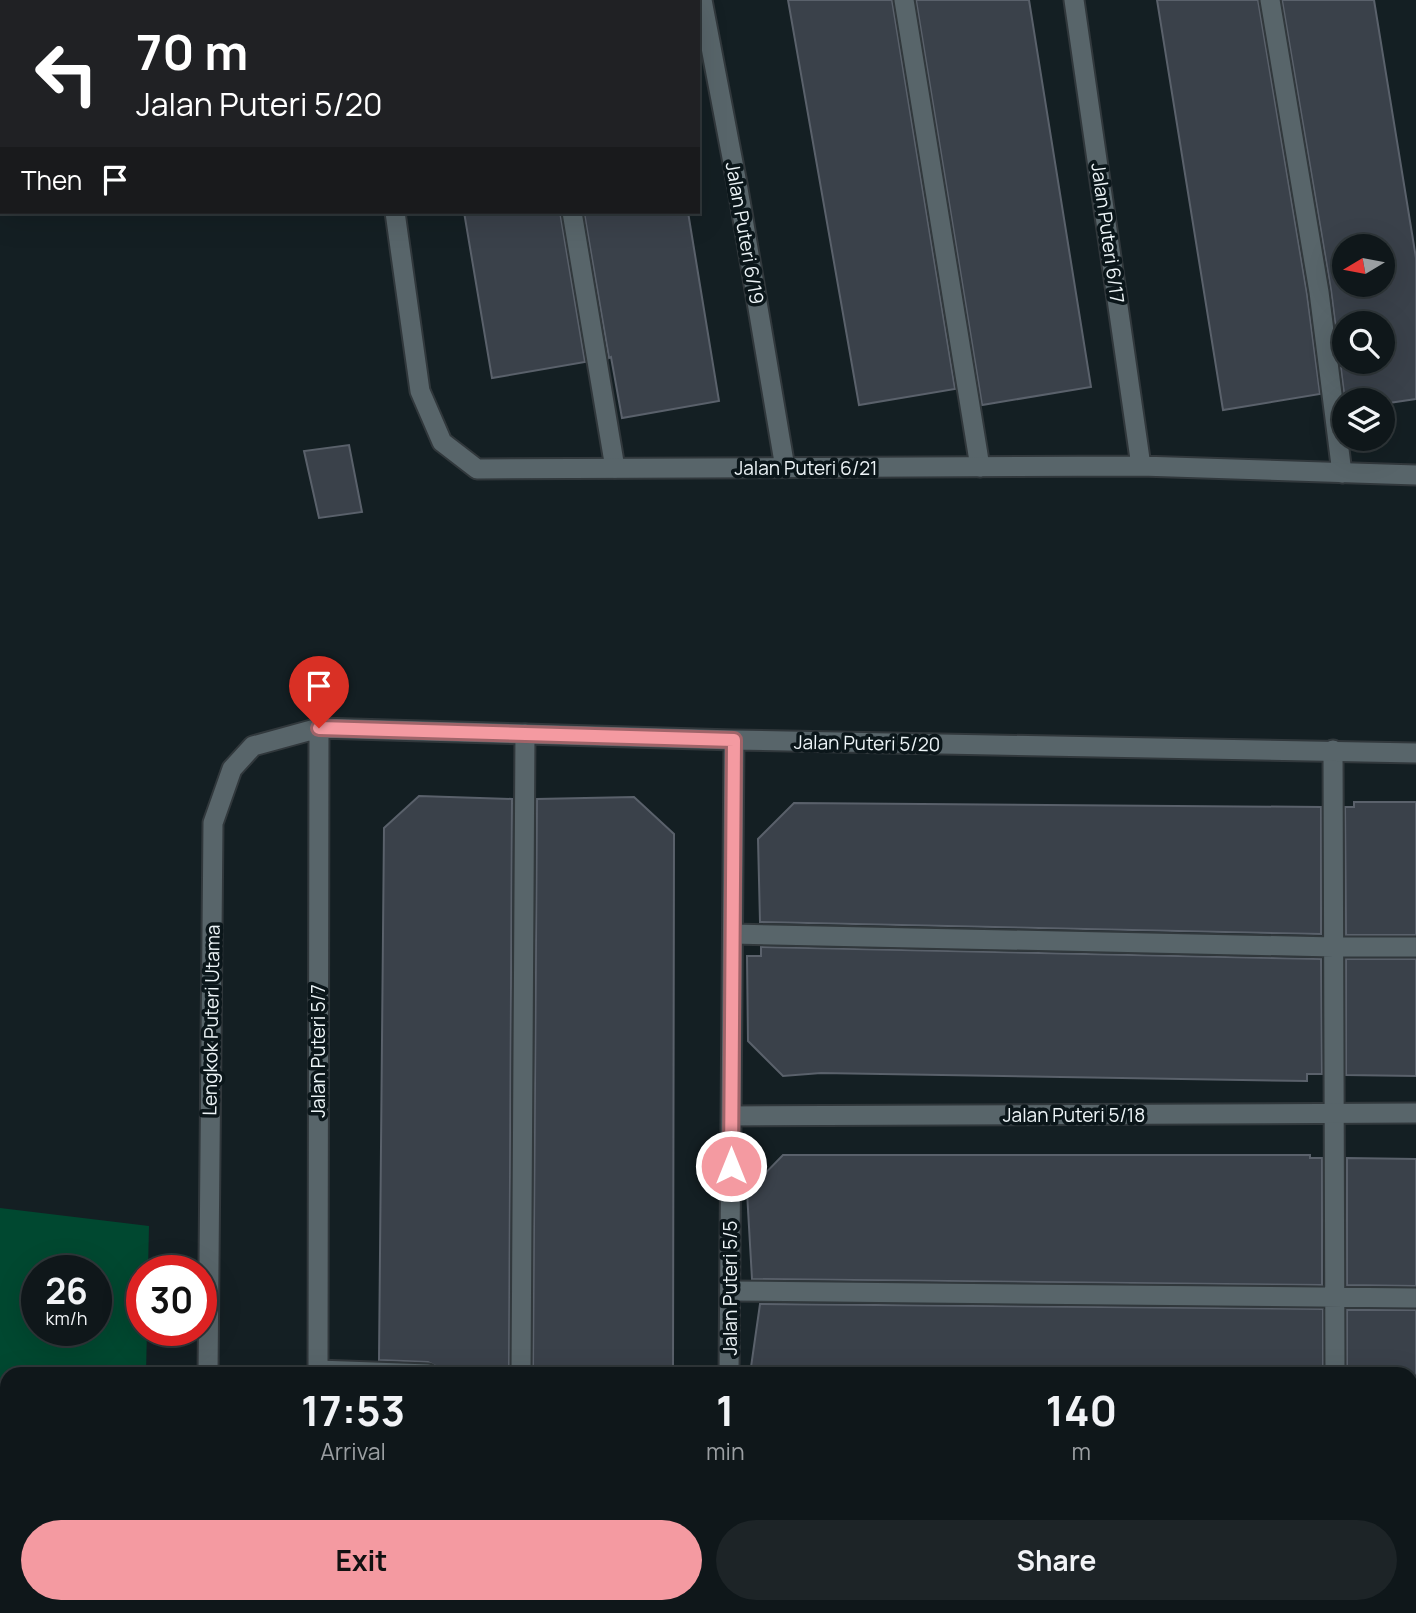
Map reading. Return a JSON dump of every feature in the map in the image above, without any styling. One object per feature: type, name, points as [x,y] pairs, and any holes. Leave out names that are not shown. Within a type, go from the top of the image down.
[{"type":"street","name":"Jalan Puteri 6/19","points":[[702,0],[738,189],[785,468]]},
{"type":"street","points":[[904,0],[980,467]]},
{"type":"street","name":"Jalan Puteri 6/17","points":[[1074,0],[1141,466]]},
{"type":"street","points":[[1270,0],[1319,292],[1342,473]]},
{"type":"street","name":"Jalan Puteri 6/21","points":[[395,214],[420,391],[442,442],[477,469],[1141,466],[1416,475]]},
{"type":"street","points":[[572,214],[615,468]]},
{"type":"street","name":"Jalan Puteri 5/20","points":[[319,728],[734,740],[1416,753]]},
{"type":"street","name":"Jalan Puteri 5/7","points":[[318,1367],[319,728]]},
{"type":"street","name":"Lengkok Puteri Utama","points":[[208,1367],[213,822],[232,769],[254,746],[319,728]]},
{"type":"street","points":[[521,1367],[525,734]]},
{"type":"street","name":"Jalan Puteri 5/5","points":[[729,1367],[734,740]]},
{"type":"street","points":[[1333,750],[1335,1367]]},
{"type":"street","points":[[733,934],[1416,947]]},
{"type":"street","name":"Jalan Puteri 5/18","points":[[731,1116],[1416,1113]]},
{"type":"street","points":[[730,1292],[1416,1298]]},
{"type":"green space","points":[[0,1208],[149,1226],[148,1255],[126,1255],[126,1346],[147,1346],[146,1367],[0,1367]]},
{"type":"building","points":[[788,0],[892,0],[955,389],[859,405]]},
{"type":"building","points":[[916,0],[1029,0],[1091,387],[982,405]]},
{"type":"building","points":[[1157,0],[1258,0],[1307,294],[1320,394],[1223,410]]},
{"type":"building","points":[[1282,0],[1374,0],[1416,258],[1416,399],[1395,402],[1395,388],[1343,388],[1342,374],[1395,374],[1395,311],[1334,311],[1332,298],[1395,298],[1395,234],[1332,234],[1332,298]]},
{"type":"building","points":[[464,214],[560,214],[585,362],[492,378]]},
{"type":"building","points":[[584,214],[688,214],[719,401],[622,418],[611,357],[609,358]]},
{"type":"building","points":[[349,445],[362,512],[319,518],[304,451]]},
{"type":"building","points":[[419,796],[512,799],[509,1367],[437,1367],[428,1362],[379,1360],[384,828]]},
{"type":"building","points":[[634,797],[674,834],[673,1367],[533,1367],[537,799]]},
{"type":"building","points":[[1354,802],[1416,802],[1416,935],[1346,935],[1345,807],[1354,807]]},
{"type":"building","points":[[794,803],[1321,807],[1321,934],[760,922],[758,839]]},
{"type":"building","points":[[761,947],[1321,959],[1322,1074],[1307,1074],[1307,1081],[821,1073],[783,1076],[748,1041],[747,956],[761,956]]},
{"type":"building","points":[[1346,959],[1416,959],[1416,1076],[1346,1075]]},
{"type":"building","points":[[783,1155],[1310,1155],[1310,1158],[1322,1158],[1322,1285],[752,1279],[747,1192]]},
{"type":"building","points":[[1347,1158],[1416,1159],[1416,1286],[1347,1285]]},
{"type":"building","points":[[760,1304],[1323,1309],[1323,1367],[751,1367]]},
{"type":"building","points":[[1347,1310],[1416,1310],[1416,1367],[1347,1367]]},
{"type":"route","points":[[319,728],[734,740],[731,1166]]}]
